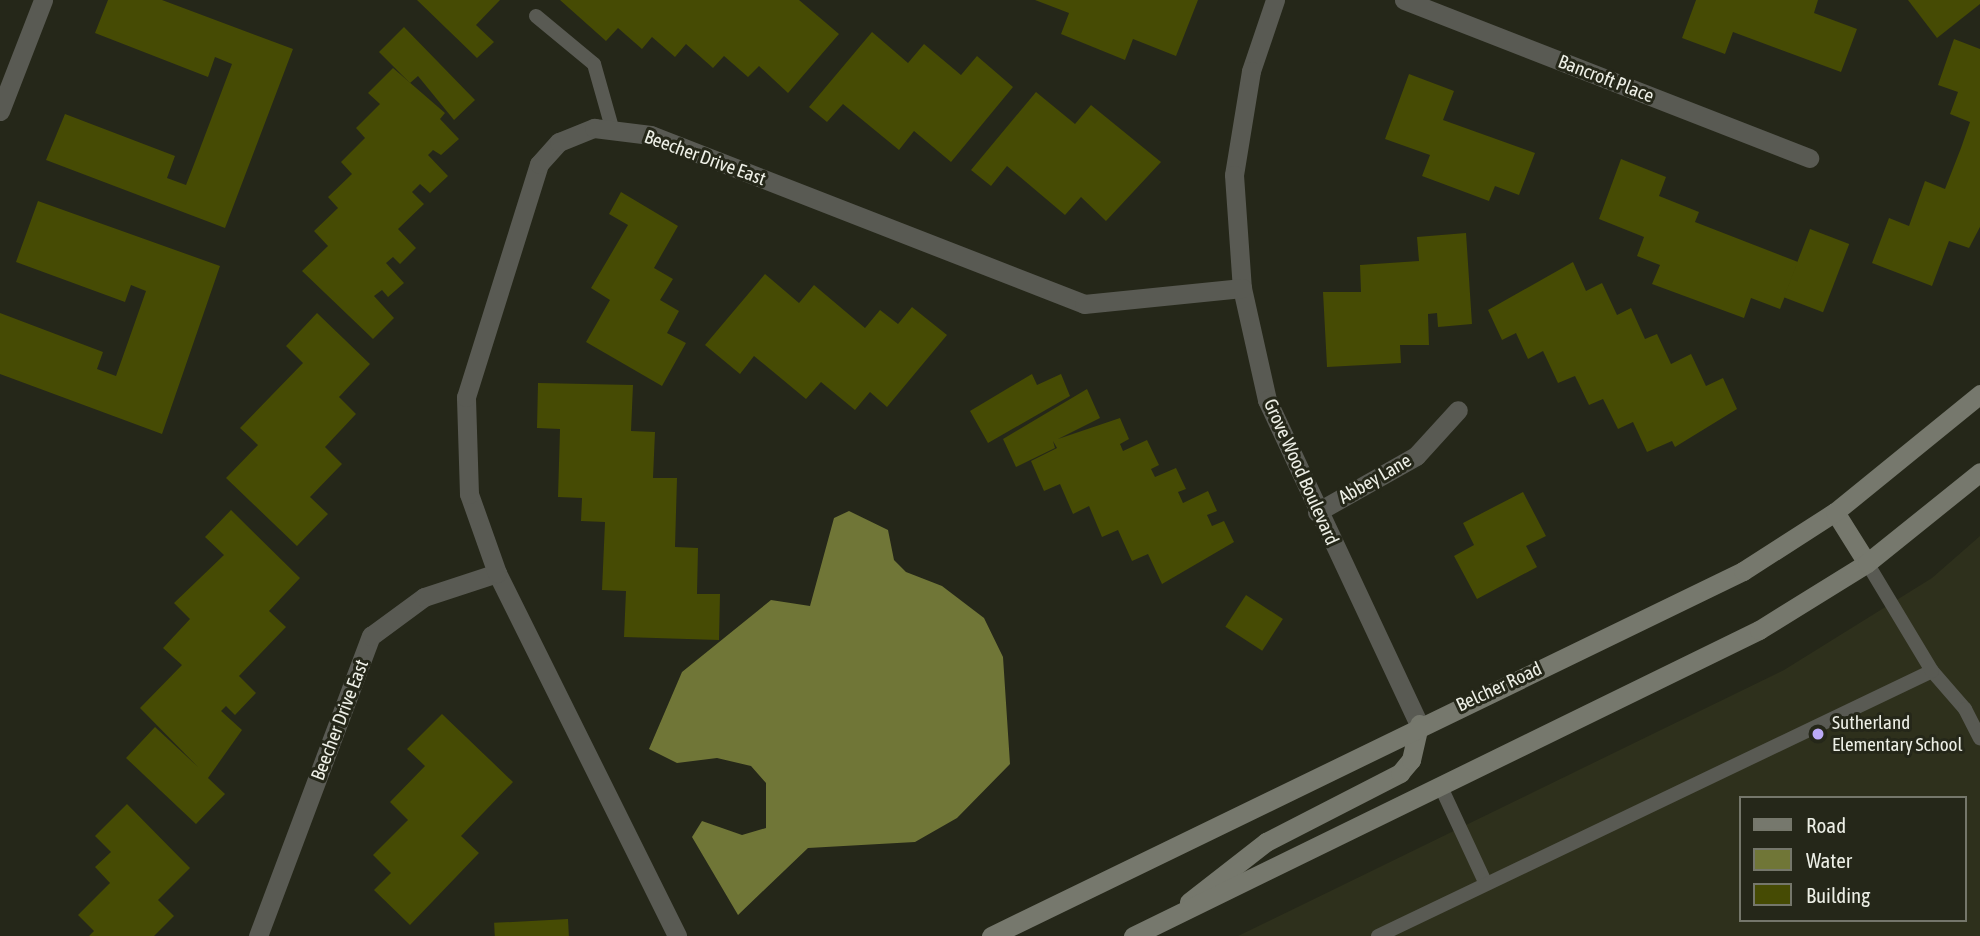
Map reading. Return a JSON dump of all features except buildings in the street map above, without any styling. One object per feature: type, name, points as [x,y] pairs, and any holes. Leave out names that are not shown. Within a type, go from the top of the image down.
[{"type":"main road","name":"Belcher Road","points":[[990,936],[1419,724],[1743,570],[1835,512],[1980,394]]},
{"type":"main road","points":[[1133,936],[1759,630],[1867,563],[1980,472]]},
{"type":"main road","points":[[1835,512],[1867,563]]},
{"type":"main road","points":[[1176,915],[1215,877],[1266,842],[1400,773],[1411,760],[1419,724]]},
{"type":"street","points":[[0,111],[43,0]]},
{"type":"street","name":"Grove Wood Boulevard","points":[[1275,0],[1251,71],[1234,175],[1242,288],[1267,400],[1317,512],[1419,724]]},
{"type":"street","name":"Bancroft Place","points":[[1404,0],[1809,158]]},
{"type":"street","name":"Beecher Drive East","points":[[677,936],[497,573],[469,495],[466,397],[539,164],[559,142],[594,128],[651,135],[1084,304],[1242,288]]},
{"type":"street","name":"Abbey Lane","points":[[1317,512],[1416,456],[1458,410]]},
{"type":"street","name":"Beecher Drive East","points":[[258,936],[371,636],[424,597],[497,573]]},
{"type":"lane","points":[[536,16],[594,64],[613,131]]},
{"type":"lane","points":[[1867,563],[1932,671],[1980,738]]},
{"type":"lane","points":[[1378,936],[1485,882],[1932,671]]},
{"type":"lane","points":[[1440,785],[1485,882]]},
{"type":"shaded area","name":"Sutherland Elementary School","points":[[1980,536],[1980,936],[1238,936],[1784,670],[1932,578]]},
{"type":"water","points":[[849,511],[888,530],[894,560],[906,572],[942,586],[984,618],[1003,657],[1010,764],[957,818],[915,842],[808,848],[738,915],[692,837],[702,821],[742,835],[766,828],[766,783],[751,766],[717,758],[677,763],[649,749],[682,672],[771,600],[810,606],[834,518]]},
{"type":"place","name":"Sutherland Elementary School","points":[[1818,734]]}]
